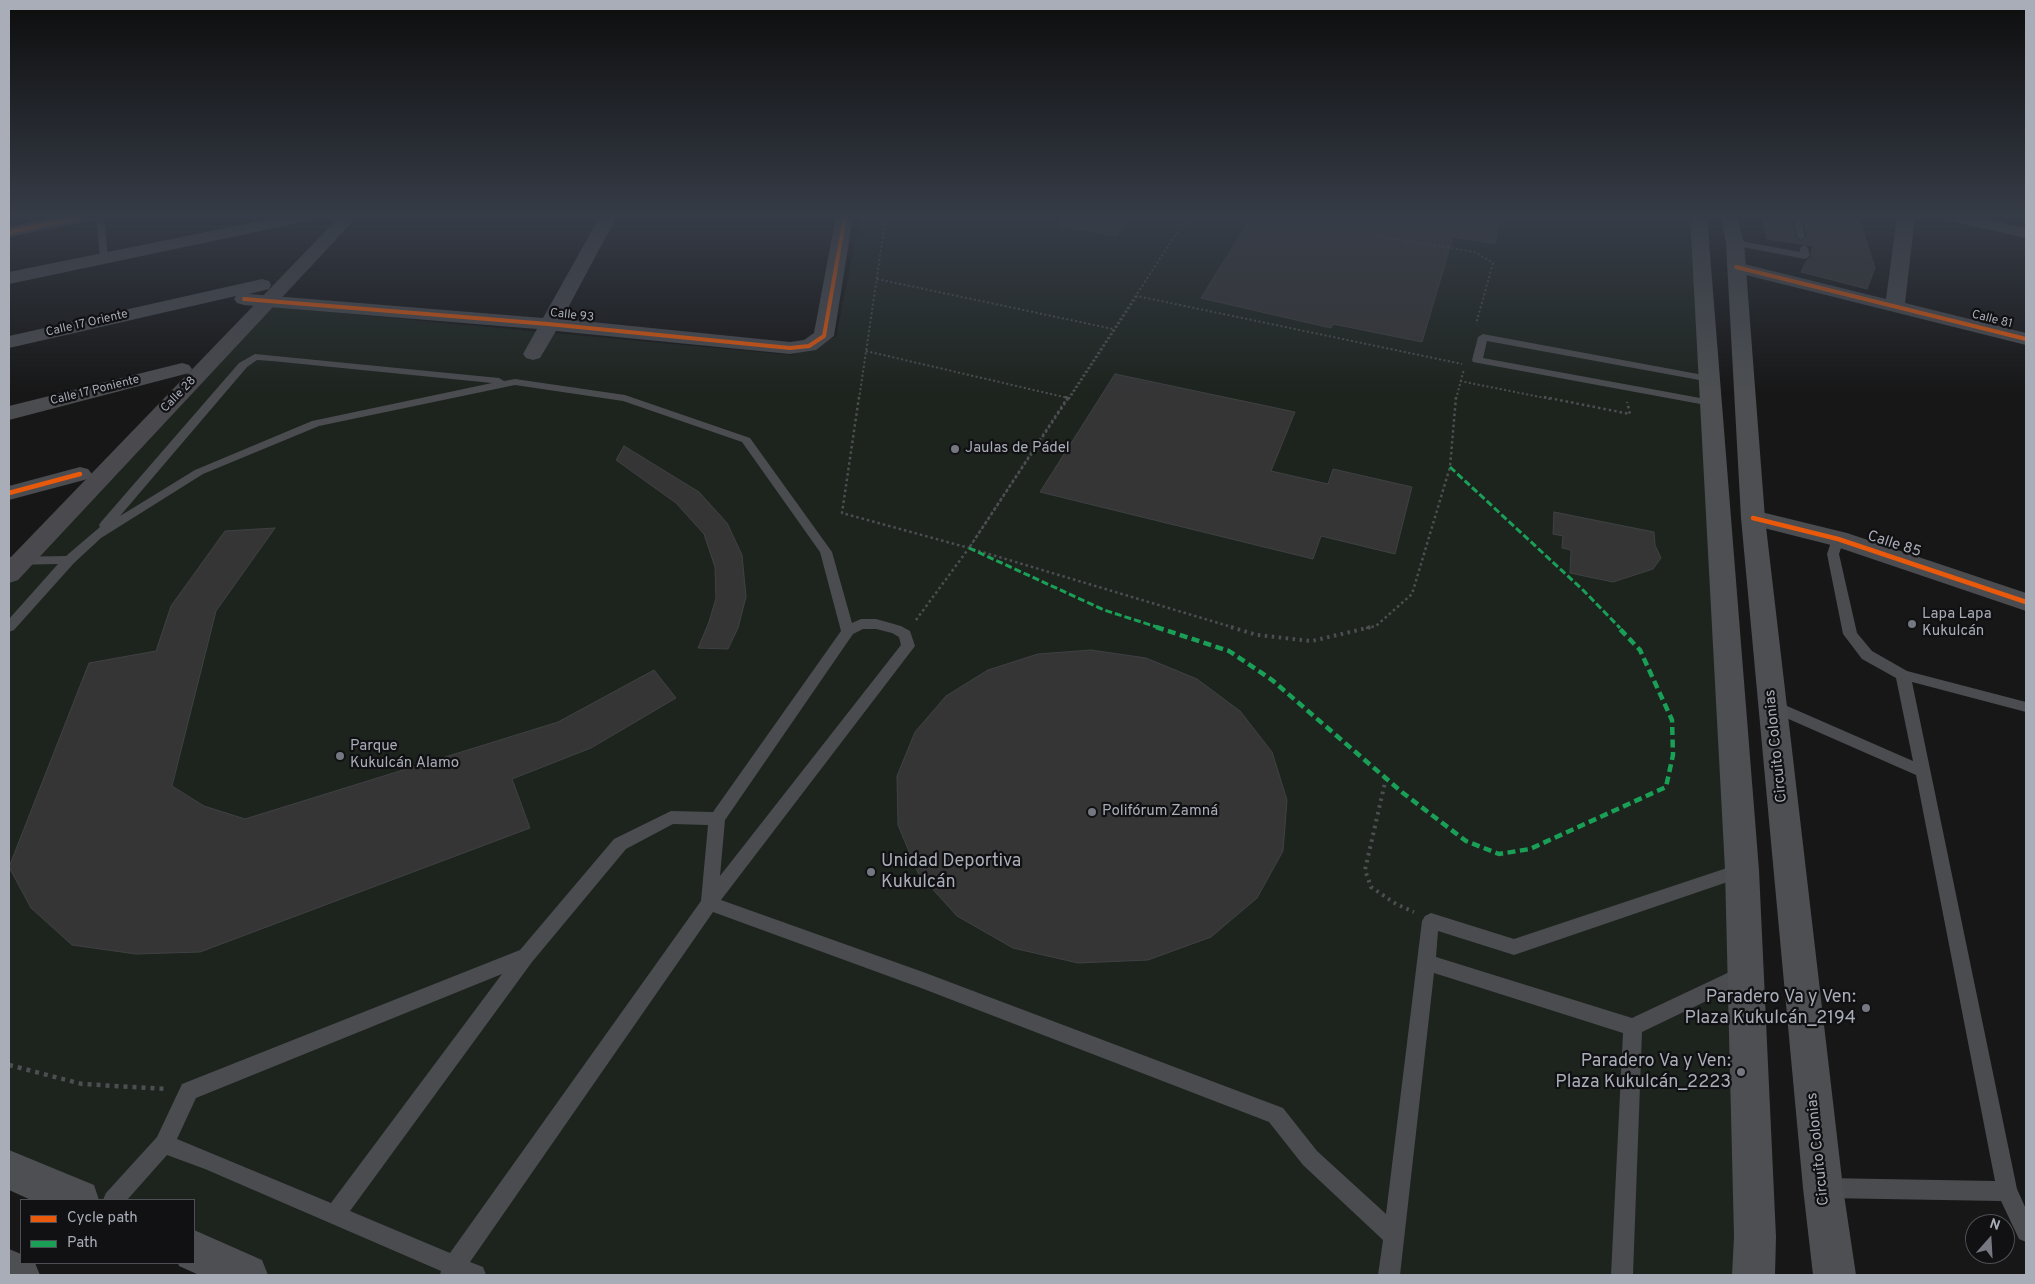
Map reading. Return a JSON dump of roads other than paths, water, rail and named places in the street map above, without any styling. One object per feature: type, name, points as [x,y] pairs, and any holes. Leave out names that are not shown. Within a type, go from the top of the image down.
[{"type":"main road","points":[[1702,276],[1742,870],[1756,1237],[1754,1275]]},
{"type":"main road","name":"Circuito Colonias","points":[[1735,276],[1753,518],[1823,1188],[1835,1275]]},
{"type":"main road","points":[[1714,443],[1748,449]]},
{"type":"main road","points":[[9,1170],[77,1199]]},
{"type":"main road","points":[[195,1251],[247,1275]]},
{"type":"main road","points":[[9,1270],[19,1275]]},
{"type":"street","name":"Calle 28","points":[[12,561],[278,276]]},
{"type":"street","name":"Calle 28","points":[[12,561],[80,474],[182,369],[282,276]]},
{"type":"street","points":[[533,354],[575,276]]},
{"type":"street","name":"Calle 93","points":[[264,292],[548,324],[790,348],[809,346],[824,336],[835,276]]},
{"type":"street","name":"Calle 81","points":[[1820,276],[1895,305],[2026,339]]},
{"type":"street","points":[[1895,305],[1899,276]]},
{"type":"street","name":"Calle 17 Oriente","points":[[9,342],[264,292]]},
{"type":"street","name":"Calle 17 Poniente","points":[[9,413],[182,369]]},
{"type":"street","points":[[9,493],[80,474]]},
{"type":"street","name":"Calle 85","points":[[1753,518],[1838,539],[2026,602]]},
{"type":"lane","points":[[1483,337],[1710,391],[1625,387],[1477,360],[1483,337]]},
{"type":"lane","points":[[9,627],[69,560],[97,535],[243,365],[255,358],[272,358],[515,382],[625,398],[746,440],[826,552],[848,631]]},
{"type":"lane","points":[[97,535],[199,472],[316,422],[515,382]]},
{"type":"lane","points":[[1838,539],[1833,554],[1850,634],[1867,655],[1903,675],[2026,706]]},
{"type":"lane","points":[[12,561],[69,560]]},
{"type":"lane","points":[[453,1270],[709,903],[908,646],[905,634],[896,629],[876,624],[861,624],[848,631],[717,819],[709,903]]},
{"type":"lane","points":[[1903,675],[2007,1191],[2026,1232]]},
{"type":"lane","points":[[1773,706],[1923,772]]},
{"type":"lane","points":[[336,1214],[526,956],[620,844],[671,817],[717,819]]},
{"type":"lane","points":[[1390,1275],[1431,921],[1514,947],[1742,870]]},
{"type":"lane","points":[[709,903],[923,980],[1276,1115],[1310,1158],[1394,1236]]},
{"type":"lane","points":[[114,1199],[164,1144],[190,1091],[526,956]]},
{"type":"lane","points":[[1426,962],[1533,997],[1633,1026],[1746,973]]},
{"type":"lane","points":[[1622,1275],[1633,1026]]},
{"type":"lane","points":[[164,1144],[336,1214],[453,1270],[474,1275]]},
{"type":"lane","points":[[1823,1188],[2007,1191]]},
{"type":"place","name":"Jaulas de Pádel","points":[[955,449]]},
{"type":"place","name":"Lapa Lapa Kukulcán","points":[[1912,624]]},
{"type":"place","name":"Parque Kukulcán Alamo","points":[[340,756]]},
{"type":"place","name":"Polifórum Zamná","points":[[1092,812]]},
{"type":"place","name":"Unidad Deportiva Kukulcán","points":[[871,872]]},
{"type":"place","name":"Paradero Va y Ven: Plaza Kukulcán_2194","points":[[1866,1008]]},
{"type":"place","name":"Paradero Va y Ven: Plaza Kukulcán_2223","points":[[1741,1072]]}]
